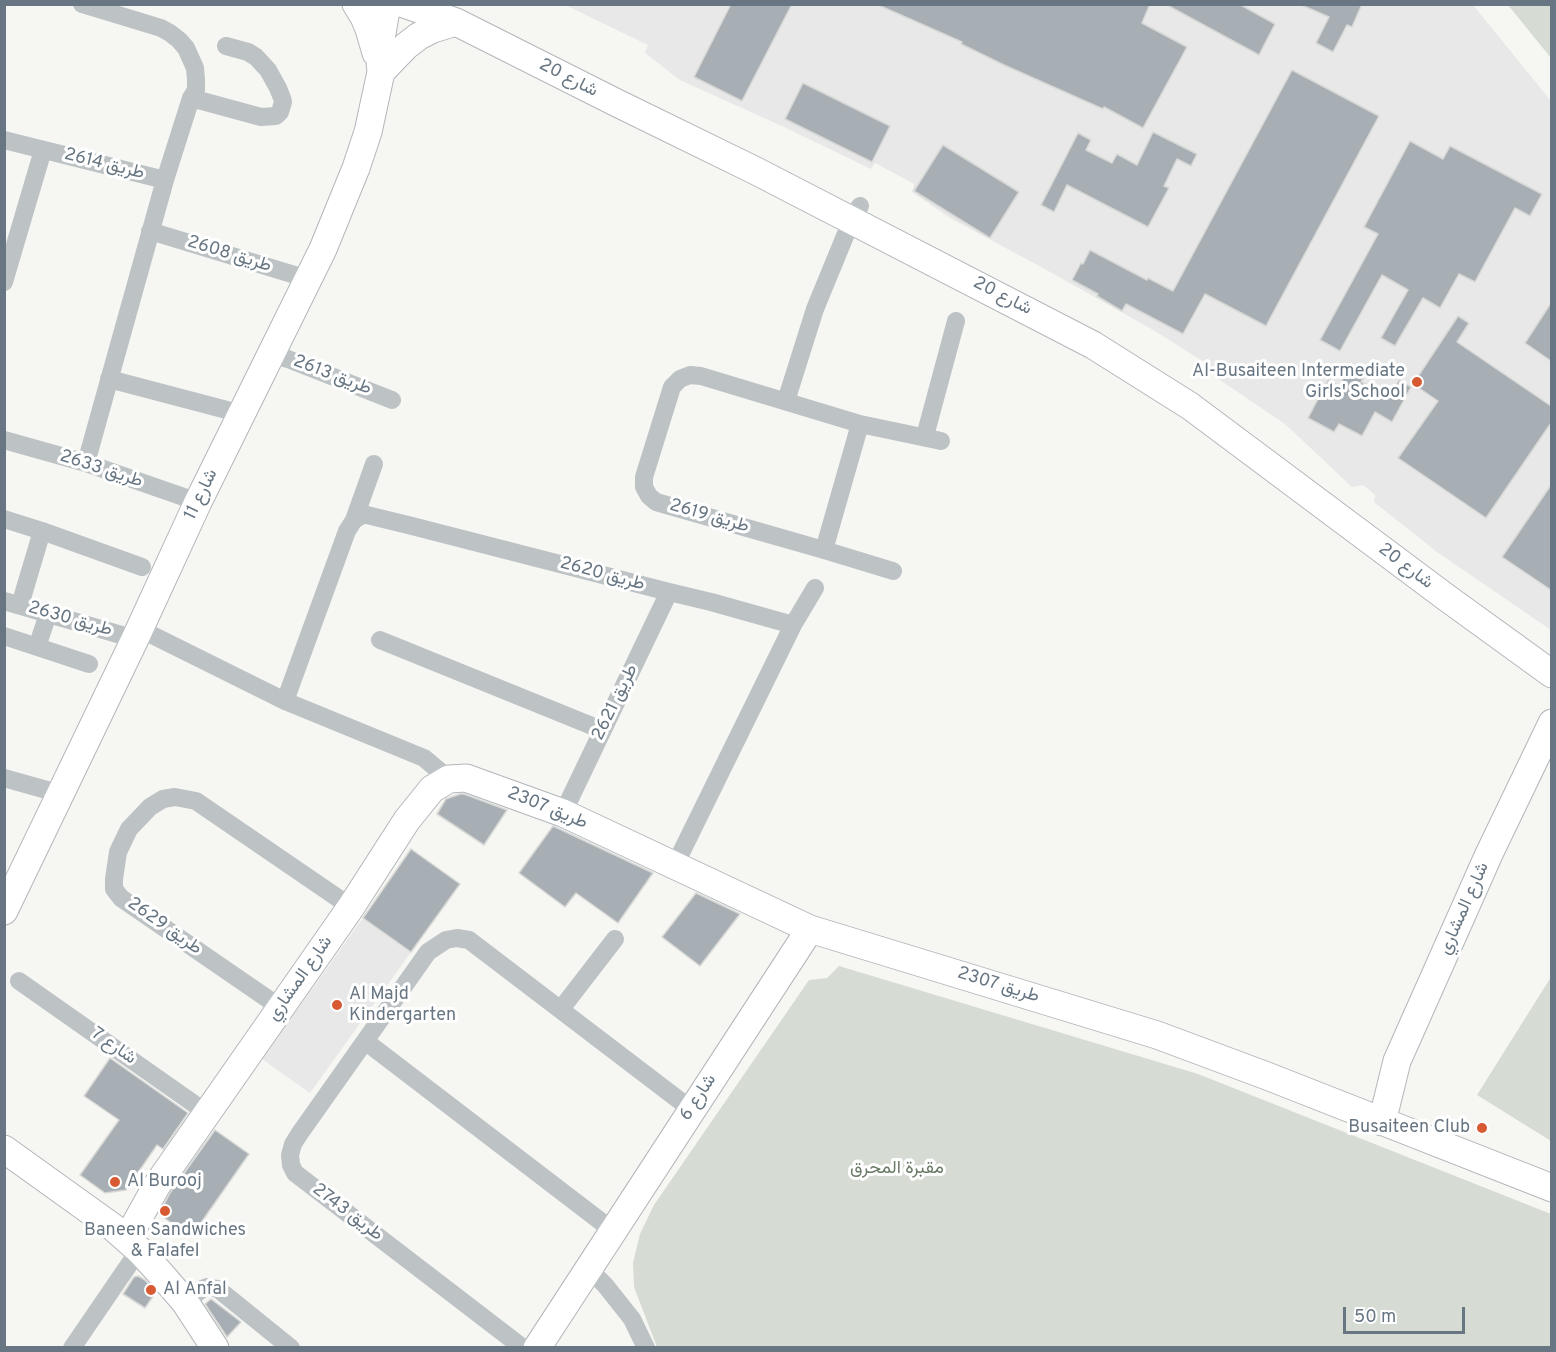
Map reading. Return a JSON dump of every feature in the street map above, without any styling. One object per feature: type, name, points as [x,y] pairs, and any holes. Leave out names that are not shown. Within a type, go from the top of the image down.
[{"type":"street","points":[[82,4],[161,28],[179,40],[186,48],[195,68],[196,79],[196,90],[191,98],[165,180],[86,463]]},
{"type":"street","points":[[356,4],[369,29],[381,72]]},
{"type":"street","name":"شارع 11","points":[[4,912],[138,634],[198,502],[323,249],[368,132],[381,72],[379,51],[387,4]]},
{"type":"street","name":"شارع 11","points":[[381,72],[391,55],[401,4]]},
{"type":"street","name":"شارع 20","points":[[401,4],[458,13],[504,25],[609,90],[1100,334],[1199,392],[1427,565],[1550,670]]},
{"type":"street","points":[[381,72],[419,36],[458,13]]},
{"type":"street","points":[[191,98],[266,118],[276,116],[280,112],[282,98],[268,70],[248,52],[226,46]]},
{"type":"street","name":"طريق 2614","points":[[4,140],[165,180]]},
{"type":"street","name":"طريق 2614","points":[[4,282],[44,150]]},
{"type":"street","points":[[786,401],[815,309],[856,213]]},
{"type":"street","name":"طريق 2608","points":[[150,231],[308,279]]},
{"type":"street","name":"طريق 2619","points":[[893,571],[656,502],[649,496],[644,477],[672,387],[680,379],[690,375],[701,376],[860,424],[933,439],[956,321]]},
{"type":"street","name":"طريق 2613","points":[[271,354],[392,400]]},
{"type":"street","points":[[109,379],[242,414]]},
{"type":"street","points":[[824,550],[860,424]]},
{"type":"street","name":"طريق 2633","points":[[4,440],[86,463],[198,502]]},
{"type":"street","points":[[285,701],[374,464]]},
{"type":"street","name":"طريق 2620","points":[[354,520],[367,515],[412,525],[711,602],[793,626]]},
{"type":"street","points":[[4,519],[142,567]]},
{"type":"street","points":[[12,603],[42,531]]},
{"type":"street","points":[[675,865],[793,626],[815,588]]},
{"type":"street","name":"طريق 2621","points":[[563,813],[669,592]]},
{"type":"street","name":"طريق 2630","points":[[12,603],[48,614],[138,634],[285,701],[424,758],[449,779]]},
{"type":"street","points":[[37,647],[48,614]]},
{"type":"street","points":[[4,636],[89,664]]},
{"type":"street","points":[[380,640],[602,730]]},
{"type":"street","name":"شارع المشاري","points":[[1371,1117],[1489,855],[1543,751],[1551,723]]},
{"type":"street","points":[[4,777],[61,794]]},
{"type":"street","name":"طريق 2307","points":[[449,779],[466,778],[563,813],[810,929],[1157,1035],[1551,1188]]},
{"type":"street","name":"شارع المشاري","points":[[127,1239],[157,1185],[351,907],[407,820],[432,789],[449,779]]},
{"type":"street","name":"طريق 2629","points":[[281,1008],[121,898],[114,889],[114,879],[118,852],[129,830],[150,807],[163,799],[175,796],[196,801],[351,907]]},
{"type":"street","name":"شارع 6","points":[[537,1347],[810,929]]},
{"type":"street","name":"طريق 2743","points":[[523,1347],[295,1173],[291,1165],[290,1155],[293,1144],[428,952],[446,940],[457,938],[469,940],[692,1110]]},
{"type":"street","points":[[561,1010],[615,939]]},
{"type":"street","name":"شارع 7","points":[[19,981],[207,1113]]},
{"type":"street","points":[[365,1041],[612,1230]]},
{"type":"street","points":[[4,1149],[127,1239],[185,1302],[215,1347]]},
{"type":"street","points":[[78,1345],[127,1239]]},
{"type":"street","points":[[583,1275],[605,1285],[632,1319],[646,1347]]},
{"type":"street","points":[[185,1302],[207,1287],[218,1289],[291,1347]]},
{"type":"shaded area","points":[[565,5],[1473,5],[1551,101],[1551,630],[1437,552],[1374,502],[1375,495],[1363,485],[1352,487],[1285,424],[1217,378],[1220,373],[1212,367],[1155,331],[950,218],[912,192],[914,184],[875,163],[871,169],[680,80],[645,53],[648,45]]},
{"type":"shaded area","name":"Al Majd Kindergarten","points":[[363,918],[411,952],[310,1093],[262,1059]]},
{"type":"green space","points":[[1508,5],[1551,5],[1551,58]]},
{"type":"green space","name":"مقبرة المحرق","points":[[839,966],[1198,1074],[1551,1214],[1551,1347],[657,1347],[634,1287],[633,1263],[640,1234],[654,1205],[809,980],[827,978]]},
{"type":"green space","points":[[1551,977],[1551,1141],[1477,1095]]},
{"type":"building","points":[[731,4],[792,4],[742,101],[694,77]]},
{"type":"building","points":[[876,4],[1150,4],[1142,23],[1187,47],[1143,128],[1104,107],[1103,109],[1004,65],[961,44],[962,42]]},
{"type":"building","points":[[1165,4],[1239,4],[1275,24],[1259,55]]},
{"type":"building","points":[[1299,4],[1362,4],[1352,27],[1347,25],[1333,52],[1316,43],[1329,17]]},
{"type":"building","points":[[1292,70],[1379,116],[1266,326],[1205,294],[1183,334],[1126,304],[1122,311],[1097,296],[1098,294],[1072,280],[1090,250],[1173,291]]},
{"type":"building","points":[[803,83],[890,126],[872,162],[785,119]]},
{"type":"building","points":[[1153,132],[1197,154],[1191,166],[1177,159],[1164,186],[1169,188],[1148,227],[1067,185],[1054,212],[1041,205],[1078,133],[1091,140],[1086,150],[1112,163],[1117,154],[1137,165]]},
{"type":"building","points":[[1410,141],[1443,159],[1450,146],[1542,194],[1530,216],[1515,208],[1475,282],[1459,274],[1440,308],[1423,298],[1395,346],[1381,338],[1408,290],[1382,275],[1340,351],[1320,340],[1378,234],[1364,227]]},
{"type":"building","points":[[943,145],[1019,192],[990,238],[914,191]]},
{"type":"building","points":[[1551,303],[1551,361],[1525,343]]},
{"type":"building","points":[[1458,316],[1469,323],[1457,342],[1551,406],[1551,423],[1486,518],[1398,458],[1438,401],[1413,384]]},
{"type":"building","points":[[1349,368],[1364,377],[1361,382],[1390,397],[1399,380],[1411,387],[1392,422],[1375,412],[1362,436],[1339,424],[1334,432],[1308,418],[1328,380],[1339,386]]},
{"type":"building","points":[[1551,485],[1551,590],[1502,557]]},
{"type":"building","points":[[460,794],[507,810],[484,845],[437,814],[446,799]]},
{"type":"building","points":[[553,826],[653,873],[618,923],[576,893],[565,907],[519,873]]},
{"type":"building","points":[[411,849],[460,884],[411,952],[363,918]]},
{"type":"building","points":[[696,893],[740,914],[700,966],[662,937]]},
{"type":"building","points":[[110,1058],[188,1113],[163,1149],[157,1145],[126,1190],[105,1193],[80,1175],[119,1120],[84,1096]]},
{"type":"building","points":[[215,1130],[249,1154],[191,1237],[159,1214],[170,1193]]},
{"type":"building","points":[[138,1276],[156,1292],[145,1308],[123,1294],[134,1277]]},
{"type":"building","points":[[211,1299],[241,1322],[227,1337],[205,1304]]},
{"type":"place","name":"Al-Busaiteen Intermediate Girls' School","points":[[1417,382]]},
{"type":"place","name":"Al Majd Kindergarten","points":[[337,1005]]},
{"type":"place","name":"Busaiteen Club","points":[[1482,1128]]},
{"type":"place","name":"Al Burooj","points":[[115,1182]]},
{"type":"place","name":"Baneen Sandwiches & Falafel","points":[[165,1211]]},
{"type":"place","name":"Al Anfal","points":[[151,1290]]}]
